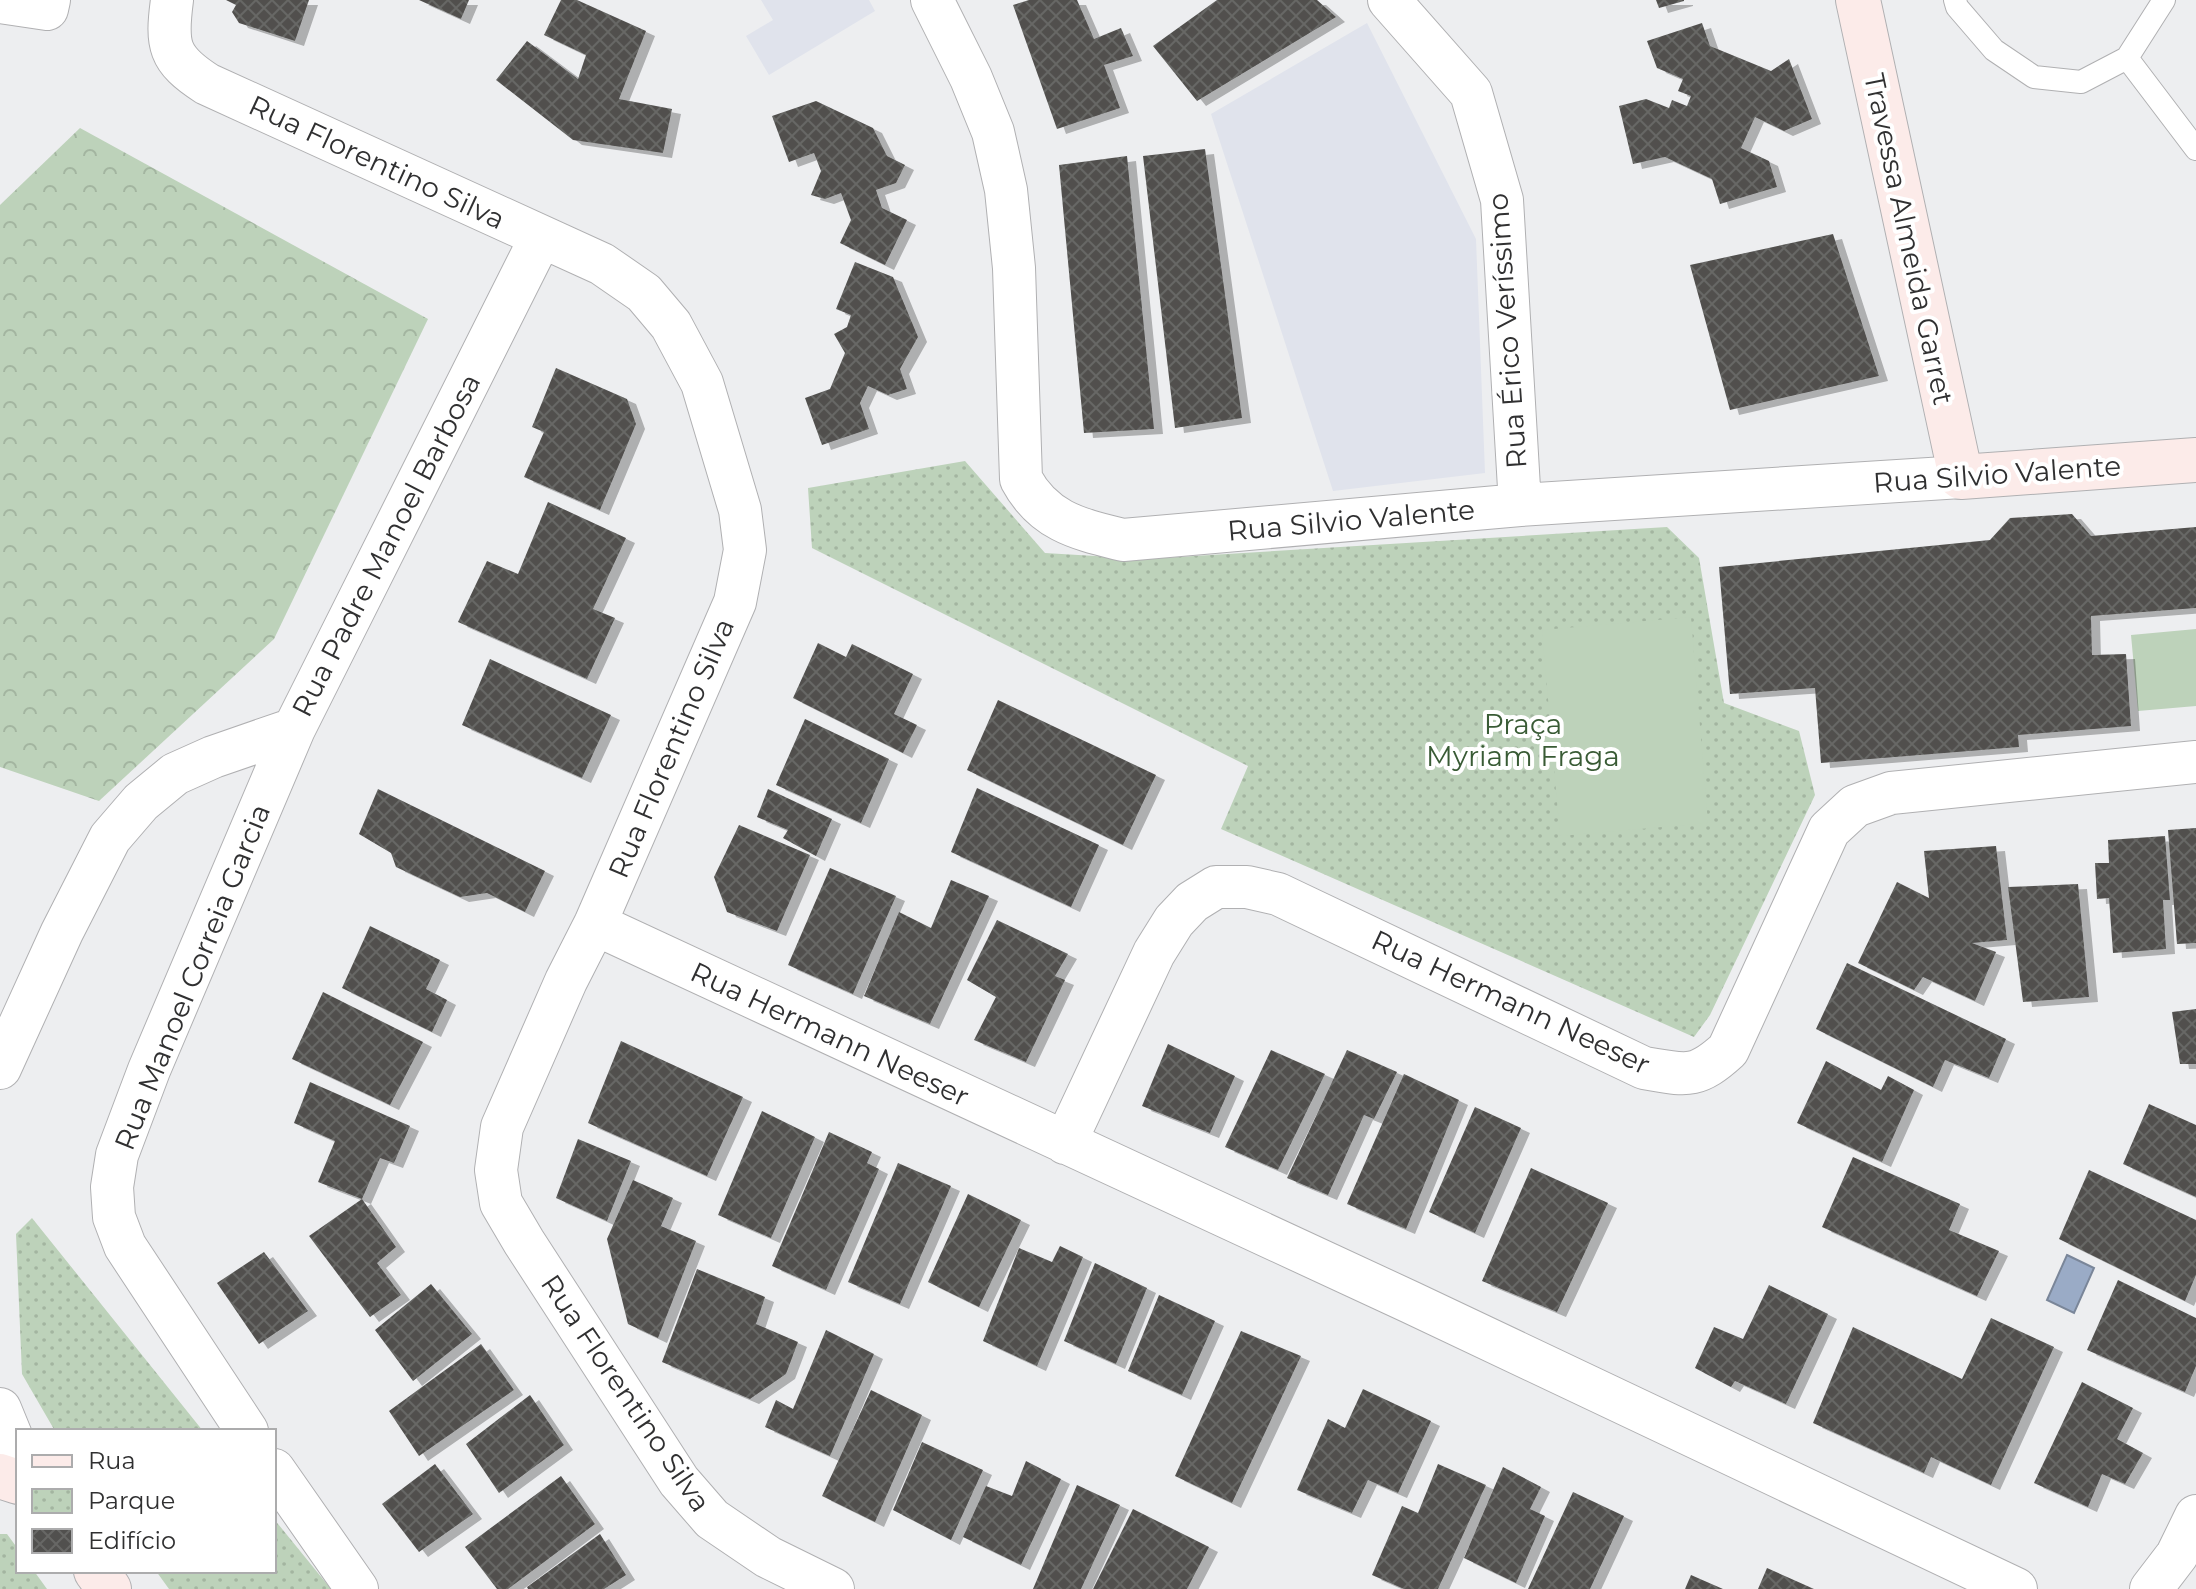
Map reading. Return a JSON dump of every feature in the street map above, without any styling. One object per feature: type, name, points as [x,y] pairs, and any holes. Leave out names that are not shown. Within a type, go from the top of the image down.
[{"type":"street","name":"Rua Florentino Silva","points":[[172,0],[170,42],[179,64],[207,84],[602,264],[644,293],[671,325],[702,383],[740,510],[745,550],[735,602],[595,924],[566,981],[502,1127],[496,1170],[501,1203],[679,1481],[712,1519],[768,1557],[833,1589]]},
{"type":"street","name":"Rua Silvio Valente","points":[[932,0],[971,78],[993,132],[1006,190],[1014,268],[1021,479],[1032,499],[1053,516],[1078,529],[1123,540],[1520,505],[2196,460]]},
{"type":"street","name":"Rua Érico Veríssimo","points":[[1389,0],[1471,93],[1502,200],[1520,505]]},
{"type":"street","name":"Travessa Almeida Garret","points":[[1858,0],[1961,477]]},
{"type":"street","points":[[0,2],[48,5]]},
{"type":"street","name":"Rua Padre Manoel Barbosa","points":[[2,1058],[110,838],[141,802],[175,774],[213,757],[294,729],[541,237]]},
{"type":"street","name":"Rua Manoel Correia Garcia","points":[[246,1429],[125,1246],[114,1217],[112,1187],[117,1155],[149,1070],[294,729]]},
{"type":"street","name":"Rua Hermann Neeser","points":[[1065,1143],[1154,953],[1174,921],[1192,902],[1216,887],[1247,887],[1278,894],[1644,1068],[1679,1074],[1706,1070],[1728,1050],[1829,830],[1855,806],[1891,793],[2196,762]]},
{"type":"street","name":"Rua Hermann Neeser","points":[[595,924],[1396,1295],[2016,1589]]},
{"type":"street","points":[[276,1473],[357,1589]]},
{"type":"street","points":[[2151,1589],[2177,1555],[2196,1516]]},
{"type":"lane","points":[[1955,0],[1957,7],[1994,50],[2034,77],[2081,82],[2127,58],[2164,0]]},
{"type":"lane","points":[[2127,58],[2196,149]]},
{"type":"shaded area","points":[[761,0],[869,0],[875,11],[769,75],[746,36],[773,20]]},
{"type":"shaded area","points":[[1367,23],[1476,239],[1485,473],[1333,491],[1211,114]]},
{"type":"green space","points":[[80,128],[428,319],[274,639],[99,801],[0,767],[0,205]]},
{"type":"green space","name":"Praça Myriam Fraga","points":[[965,461],[1045,553],[1145,559],[1667,527],[1699,558],[1724,703],[1799,731],[1815,795],[1710,1015],[1694,1037],[1221,829],[1248,766],[812,548],[808,488]]},
{"type":"green space","points":[[1691,617],[1708,823],[1560,836],[1542,630]]},
{"type":"green space","points":[[2196,629],[2196,706],[2138,711],[2131,635]]},
{"type":"green space","points":[[32,1218],[201,1429],[54,1429],[22,1374],[16,1234]]},
{"type":"green space","points":[[276,1521],[331,1589],[169,1589],[157,1573],[276,1573]]},
{"type":"green space","points":[[0,1534],[7,1534],[16,1546],[16,1573],[35,1573],[47,1589],[0,1589]]},
{"type":"water","points":[[2067,1255],[2094,1268],[2074,1313],[2047,1300]]},
{"type":"building","points":[[226,0],[309,0],[295,41],[239,23],[232,12],[236,5]]},
{"type":"building","points":[[419,0],[469,0],[461,19]]},
{"type":"building","points":[[561,0],[577,0],[646,31],[619,99],[672,109],[663,153],[573,140],[496,80],[527,41],[578,79],[586,55],[544,35]]},
{"type":"building","points":[[1029,0],[1077,0],[1094,39],[1121,28],[1133,56],[1104,65],[1120,108],[1057,129],[1013,5]]},
{"type":"building","points":[[1217,0],[1317,0],[1336,17],[1197,101],[1153,46]]},
{"type":"building","points":[[1656,0],[1684,0],[1684,1],[1659,8]]},
{"type":"building","points":[[1702,23],[1710,46],[1771,71],[1789,59],[1812,119],[1784,131],[1755,117],[1741,148],[1769,161],[1777,187],[1720,204],[1712,179],[1665,157],[1633,164],[1619,106],[1646,99],[1669,108],[1672,100],[1687,106],[1691,96],[1678,91],[1683,79],[1657,68],[1647,41]]},
{"type":"building","points":[[816,101],[873,128],[887,156],[905,165],[896,183],[876,190],[882,208],[907,220],[885,265],[840,243],[851,220],[841,193],[825,199],[811,195],[821,171],[814,153],[789,162],[772,116]]},
{"type":"building","points":[[1205,149],[1242,418],[1175,428],[1143,156]]},
{"type":"building","points":[[1127,156],[1154,429],[1084,433],[1059,165]]},
{"type":"building","points":[[1833,234],[1879,376],[1730,410],[1690,265]]},
{"type":"building","points":[[855,262],[893,277],[918,337],[900,369],[907,389],[888,395],[868,386],[860,403],[869,429],[822,445],[805,398],[830,389],[845,353],[834,334],[847,327],[851,315],[836,309]]},
{"type":"building","points":[[556,368],[627,399],[636,424],[600,510],[524,477],[544,432],[532,427]]},
{"type":"building","points":[[548,502],[626,538],[593,609],[615,618],[587,679],[458,622],[487,561],[518,574]]},
{"type":"building","points":[[2072,514],[2091,536],[2196,527],[2196,608],[2091,616],[2092,655],[2126,654],[2131,726],[2018,735],[2019,747],[1821,763],[1815,688],[1730,694],[1719,567],[1990,540],[2010,518]]},
{"type":"building","points":[[818,643],[846,657],[852,644],[913,674],[894,714],[917,725],[903,753],[793,698]]},
{"type":"building","points":[[490,659],[611,715],[582,778],[462,725]]},
{"type":"building","points":[[998,700],[1156,775],[1123,845],[967,770]]},
{"type":"building","points":[[805,719],[889,759],[861,823],[776,785]]},
{"type":"building","points":[[977,788],[1099,845],[1071,907],[951,852]]},
{"type":"building","points":[[378,789],[545,871],[525,912],[487,893],[460,897],[396,867],[391,853],[359,834]]},
{"type":"building","points":[[768,789],[832,819],[816,856],[783,838],[788,830],[757,817]]},
{"type":"building","points":[[739,825],[810,855],[777,931],[727,912],[714,877]]},
{"type":"building","points":[[2196,828],[2196,943],[2177,944],[2168,830]]},
{"type":"building","points":[[2165,836],[2170,900],[2163,900],[2166,949],[2113,953],[2109,898],[2097,899],[2095,863],[2109,863],[2108,840]]},
{"type":"building","points":[[1996,846],[2007,940],[1972,943],[1996,952],[1975,1001],[1923,977],[1914,990],[1858,963],[1897,882],[1929,898],[1924,851]]},
{"type":"building","points":[[830,868],[896,896],[853,994],[788,965]]},
{"type":"building","points":[[951,880],[989,896],[930,1024],[864,996],[899,912],[931,928]]},
{"type":"building","points":[[2078,884],[2089,997],[2023,1002],[2008,887]]},
{"type":"building","points":[[997,920],[1068,954],[1055,976],[1065,980],[1026,1062],[974,1040],[996,997],[967,980]]},
{"type":"building","points":[[370,926],[440,960],[426,989],[447,1000],[432,1032],[342,988]]},
{"type":"building","points":[[1847,963],[2006,1039],[1989,1078],[1945,1060],[1933,1087],[1816,1029]]},
{"type":"building","points":[[323,992],[423,1042],[390,1105],[292,1059]]},
{"type":"building","points":[[2196,1009],[2196,1064],[2180,1064],[2172,1012]]},
{"type":"building","points":[[621,1041],[743,1097],[707,1176],[588,1123]]},
{"type":"building","points":[[1168,1044],[1235,1076],[1210,1133],[1142,1106]]},
{"type":"building","points":[[1271,1050],[1325,1074],[1278,1170],[1225,1147]]},
{"type":"building","points":[[1347,1050],[1397,1072],[1374,1119],[1364,1115],[1328,1195],[1287,1178]]},
{"type":"building","points":[[1826,1061],[1881,1090],[1888,1076],[1914,1090],[1882,1162],[1797,1123]]},
{"type":"building","points":[[1404,1074],[1459,1100],[1406,1229],[1347,1204]]},
{"type":"building","points":[[310,1082],[410,1126],[394,1163],[380,1158],[362,1199],[318,1182],[335,1141],[294,1123]]},
{"type":"building","points":[[2149,1104],[2196,1125],[2196,1197],[2123,1164]]},
{"type":"building","points":[[1475,1107],[1521,1128],[1475,1233],[1429,1212]]},
{"type":"building","points":[[762,1111],[815,1137],[771,1238],[718,1215]]},
{"type":"building","points":[[829,1132],[872,1152],[867,1163],[879,1169],[826,1290],[772,1266]]},
{"type":"building","points":[[578,1139],[631,1161],[607,1221],[556,1198]]},
{"type":"building","points":[[1853,1157],[1960,1204],[1949,1230],[1999,1251],[1977,1296],[1822,1227]]},
{"type":"building","points":[[898,1163],[951,1186],[900,1304],[848,1282]]},
{"type":"building","points":[[1531,1168],[1608,1203],[1557,1312],[1482,1281]]},
{"type":"building","points":[[2089,1170],[2196,1220],[2196,1275],[2185,1301],[2059,1239]]},
{"type":"building","points":[[633,1180],[673,1198],[661,1226],[696,1241],[658,1338],[628,1324],[607,1239]]},
{"type":"building","points":[[968,1194],[1021,1220],[979,1307],[928,1282]]},
{"type":"building","points":[[362,1199],[396,1247],[377,1263],[401,1295],[370,1317],[309,1236]]},
{"type":"building","points":[[1060,1246],[1083,1257],[1037,1366],[983,1341],[1019,1248],[1052,1262]]},
{"type":"building","points":[[264,1252],[308,1311],[259,1344],[217,1283]]},
{"type":"building","points":[[1095,1263],[1147,1288],[1116,1364],[1064,1341]]},
{"type":"building","points":[[697,1269],[765,1297],[756,1324],[798,1342],[786,1374],[750,1399],[662,1362]]},
{"type":"building","points":[[2118,1280],[2196,1318],[2196,1366],[2185,1392],[2087,1350]]},
{"type":"building","points":[[431,1284],[472,1334],[413,1381],[375,1330]]},
{"type":"building","points":[[1769,1285],[1828,1314],[1786,1404],[1735,1381],[1731,1387],[1695,1368],[1714,1327],[1743,1339]]},
{"type":"building","points":[[1159,1295],[1215,1321],[1182,1395],[1128,1371]]},
{"type":"building","points":[[1991,1318],[2054,1347],[1991,1485],[1931,1457],[1924,1473],[1813,1423],[1853,1327],[1962,1379]]},
{"type":"building","points":[[826,1330],[874,1354],[830,1456],[765,1427],[776,1400],[793,1409]]},
{"type":"building","points":[[1241,1331],[1301,1356],[1232,1503],[1175,1476]]},
{"type":"building","points":[[481,1344],[514,1390],[419,1456],[389,1411]]},
{"type":"building","points":[[2082,1382],[2133,1408],[2117,1439],[2143,1453],[2125,1484],[2102,1474],[2088,1507],[2034,1483]]},
{"type":"building","points":[[1363,1389],[1431,1421],[1398,1493],[1368,1480],[1352,1513],[1297,1490],[1328,1419],[1345,1428]]},
{"type":"building","points":[[871,1390],[922,1415],[875,1522],[822,1496]]},
{"type":"building","points":[[530,1395],[564,1445],[499,1493],[466,1444]]},
{"type":"building","points":[[922,1442],[983,1470],[951,1540],[893,1510]]},
{"type":"building","points":[[1026,1461],[1061,1479],[1021,1565],[963,1537],[986,1486],[1012,1496]]},
{"type":"building","points":[[435,1464],[473,1514],[419,1552],[382,1504]]},
{"type":"building","points":[[1438,1464],[1486,1485],[1438,1589],[1404,1589],[1372,1575],[1402,1506],[1418,1513]]},
{"type":"building","points":[[1503,1467],[1541,1487],[1530,1509],[1545,1516],[1516,1583],[1464,1558]]},
{"type":"building","points":[[561,1476],[595,1524],[508,1589],[497,1589],[465,1547]]},
{"type":"building","points":[[1077,1485],[1120,1505],[1081,1589],[1033,1589]]},
{"type":"building","points":[[1573,1492],[1624,1516],[1590,1589],[1528,1589]]},
{"type":"building","points":[[1133,1509],[1209,1547],[1187,1589],[1093,1589]]},
{"type":"building","points":[[600,1534],[626,1575],[604,1589],[528,1589],[527,1587]]},
{"type":"building","points":[[1767,1568],[1814,1589],[1758,1589]]},
{"type":"building","points":[[1691,1575],[1723,1589],[1685,1589]]}]
